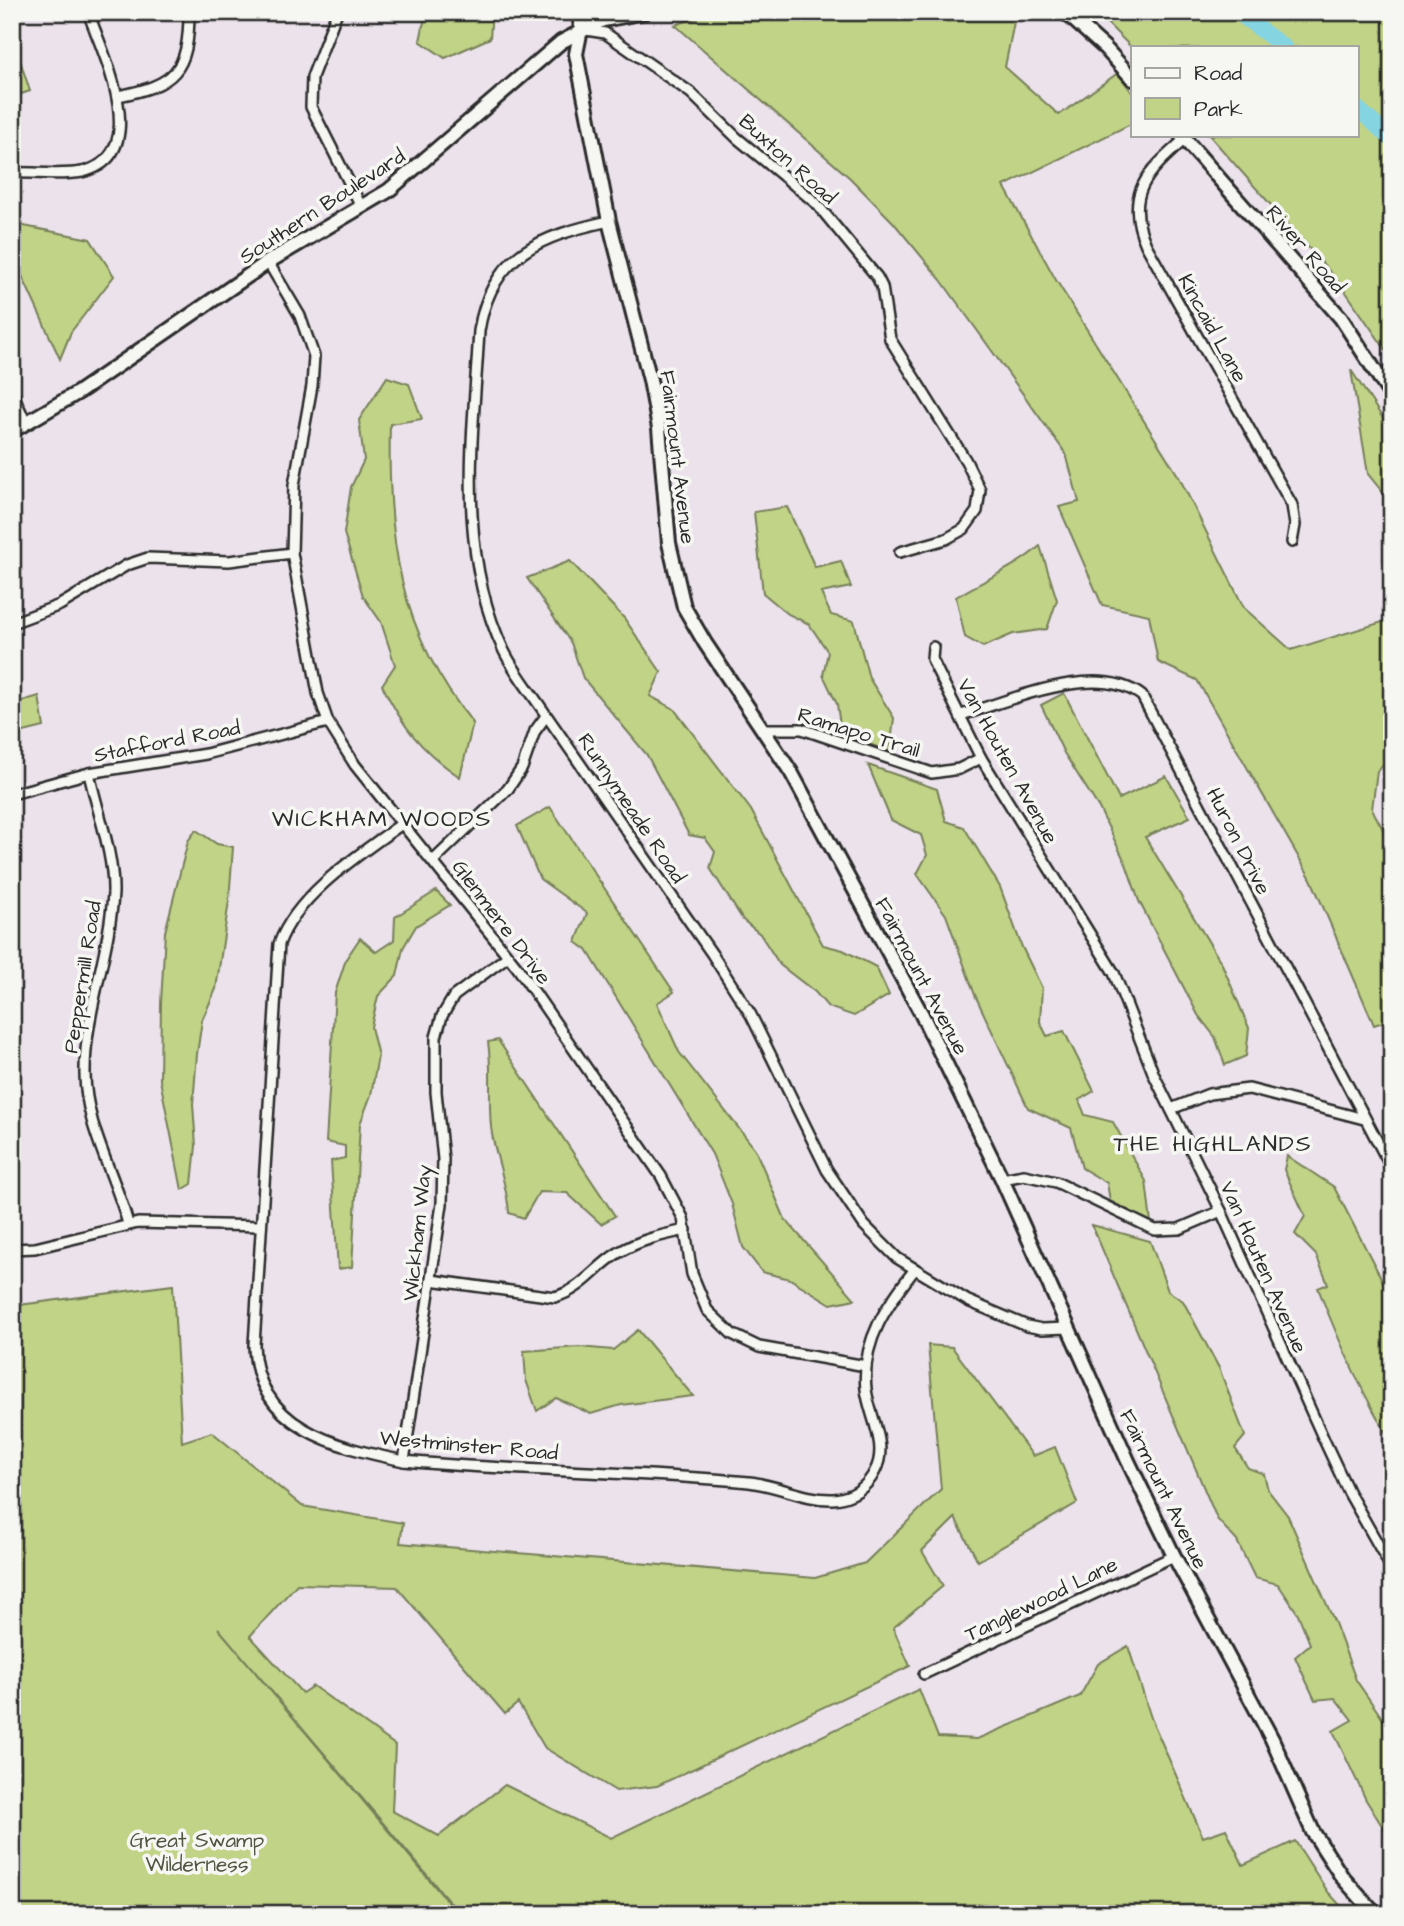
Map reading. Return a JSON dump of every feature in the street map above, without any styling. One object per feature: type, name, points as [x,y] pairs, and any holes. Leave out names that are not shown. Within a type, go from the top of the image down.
[{"type":"main road","name":"Fairmount Avenue","points":[[579,12],[581,29],[576,54],[609,221],[650,380],[659,428],[669,542],[679,590],[692,624],[765,729],[802,791],[921,1013],[1002,1179],[1174,1556],[1272,1739],[1319,1844],[1342,1877],[1375,1914]]},
{"type":"main road","name":"Southern Boulevard","points":[[12,431],[79,392],[268,262],[362,208],[413,172],[546,54],[581,29],[603,20],[645,12]]},
{"type":"main road","points":[[1065,12],[1105,48],[1131,77]]},
{"type":"main road","name":"River Road","points":[[1183,137],[1341,318],[1392,397]]},
{"type":"street","points":[[12,173],[81,172],[99,164],[116,144],[121,128],[118,96],[88,12]]},
{"type":"street","points":[[118,96],[158,85],[177,73],[187,51],[189,12]]},
{"type":"street","points":[[337,12],[312,76],[311,107],[362,208]]},
{"type":"street","name":"Buxton Road","points":[[581,29],[605,33],[691,93],[737,138],[816,203],[877,277],[882,287],[890,339],[966,461],[980,490],[977,511],[964,529],[946,539],[900,552]]},
{"type":"street","name":"Kincaid Lane","points":[[1183,137],[1146,179],[1137,199],[1137,222],[1146,245],[1292,505],[1295,525],[1292,542]]},
{"type":"street","name":"Runnymeade Road","points":[[609,221],[555,234],[525,249],[510,263],[485,302],[479,331],[470,492],[475,555],[491,617],[505,653],[751,1015],[827,1170],[853,1212],[897,1258],[968,1301],[1027,1325],[1042,1329],[1068,1328]]},
{"type":"street","name":"Glenmere Drive","points":[[268,262],[300,316],[314,356],[312,386],[293,485],[292,553],[315,680],[328,722],[340,744],[508,956],[661,1176],[686,1230],[695,1285],[707,1310],[722,1327],[743,1341],[759,1347],[866,1366]]},
{"type":"street","points":[[12,392],[26,423]]},
{"type":"street","points":[[12,623],[60,605],[127,565],[148,558],[229,561],[292,553]]},
{"type":"street","name":"Van Houten Avenue","points":[[933,647],[934,666],[981,758],[1105,956],[1171,1109],[1221,1211],[1329,1453],[1392,1569]]},
{"type":"street","name":"Huron Drive","points":[[961,715],[1072,683],[1123,685],[1142,696],[1392,1169]]},
{"type":"street","points":[[433,861],[508,789],[522,768],[535,731],[546,716]]},
{"type":"street","name":"Stafford Road","points":[[12,794],[89,773],[206,754],[328,722]]},
{"type":"street","name":"Ramapo Trail","points":[[765,729],[802,729],[932,773],[959,769],[981,758]]},
{"type":"street","name":"Peppermill Road","points":[[89,773],[110,864],[113,893],[88,1036],[86,1089],[91,1116],[128,1224]]},
{"type":"street","name":"Westminster Road","points":[[403,823],[306,900],[290,920],[279,944],[255,1361],[271,1402],[296,1423],[330,1441],[363,1453],[404,1461],[750,1482],[816,1497],[842,1497],[861,1489],[879,1464],[880,1445],[868,1401],[866,1366],[871,1340],[883,1312],[915,1269]]},
{"type":"street","name":"Wickham Way","points":[[404,1461],[443,1180],[436,1037],[442,1016],[454,996],[508,956]]},
{"type":"street","points":[[1171,1109],[1209,1094],[1248,1089],[1364,1119]]},
{"type":"street","points":[[1002,1179],[1024,1175],[1056,1182],[1155,1230],[1179,1228],[1221,1211]]},
{"type":"street","points":[[12,1249],[35,1248],[128,1224],[173,1222],[261,1226]]},
{"type":"street","points":[[431,1280],[555,1297],[573,1291],[601,1265],[635,1244],[686,1230]]},
{"type":"street","name":"Tanglewood Lane","points":[[924,1674],[1174,1556]]},
{"type":"green space","points":[[426,12],[492,12],[490,38],[445,58],[420,41]]},
{"type":"green space","points":[[713,12],[1016,12],[1005,67],[1059,115],[1118,73],[1131,91],[1131,124],[1004,186],[1056,280],[1179,477],[1244,608],[1291,650],[1392,619],[1392,755],[1377,771],[1372,809],[1392,846],[1392,1019],[1374,1025],[1311,879],[1197,680],[1158,662],[1149,615],[1102,605],[1059,507],[1079,502],[1066,454],[941,280],[893,222],[850,178],[675,25]]},
{"type":"green space","points":[[1096,12],[1392,12],[1392,359],[1339,282],[1210,136],[1358,136],[1358,46],[1131,47]]},
{"type":"green space","points":[[12,36],[30,91],[12,97]]},
{"type":"green space","points":[[12,217],[24,226],[90,239],[114,276],[71,332],[60,359],[12,254]]},
{"type":"green space","points":[[1351,370],[1392,432],[1392,504],[1368,474]]},
{"type":"green space","points":[[387,377],[409,384],[422,419],[390,424],[391,506],[395,544],[402,582],[428,654],[448,689],[473,723],[460,777],[414,737],[382,685],[395,665],[381,622],[363,596],[344,533],[351,487],[364,460],[359,420]]},
{"type":"green space","points":[[787,507],[815,567],[841,561],[851,587],[821,593],[831,615],[854,621],[869,678],[894,718],[890,752],[841,733],[837,704],[823,675],[828,652],[809,624],[788,614],[763,593],[754,512]]},
{"type":"green space","points":[[1040,546],[1057,600],[1047,629],[1013,634],[983,647],[965,637],[956,597],[1010,567]]},
{"type":"green space","points":[[570,561],[624,618],[661,672],[650,696],[674,709],[751,810],[823,945],[843,950],[876,967],[889,995],[854,1016],[828,1007],[815,992],[780,965],[760,934],[743,920],[710,868],[715,852],[705,838],[689,835],[647,755],[583,678],[571,643],[527,578]]},
{"type":"green space","points":[[1064,693],[1119,799],[1166,776],[1190,817],[1145,837],[1222,964],[1249,1028],[1246,1056],[1225,1065],[1215,1037],[1198,1015],[1139,901],[1126,864],[1099,808],[1064,753],[1041,705]]},
{"type":"green space","points":[[39,696],[44,727],[12,735],[12,704]]},
{"type":"green space","points":[[868,765],[937,789],[946,821],[964,827],[1000,887],[1022,947],[1042,988],[1040,1022],[1047,1036],[1064,1031],[1094,1091],[1079,1100],[1085,1115],[1113,1122],[1146,1181],[1151,1223],[1110,1201],[1107,1183],[1082,1168],[1071,1128],[1028,1108],[975,995],[946,915],[917,874],[927,855],[921,835],[891,820]]},
{"type":"green space","points":[[550,807],[674,992],[657,1003],[679,1052],[755,1149],[785,1219],[855,1299],[831,1304],[790,1279],[762,1272],[743,1247],[732,1204],[712,1154],[587,950],[576,942],[587,913],[540,879],[517,826]]},
{"type":"green space","points":[[196,830],[217,844],[233,847],[229,901],[216,989],[202,1020],[197,1054],[193,1104],[196,1146],[192,1184],[182,1190],[160,1080],[161,1003],[165,932],[188,841]]},
{"type":"green space","points":[[436,891],[450,905],[416,926],[403,948],[397,976],[378,996],[371,1027],[378,1056],[371,1095],[360,1124],[352,1267],[338,1269],[331,1161],[345,1158],[345,1146],[326,1142],[335,993],[346,959],[360,938],[376,952],[394,940],[395,917]]},
{"type":"green space","points":[[498,1040],[615,1216],[601,1224],[567,1193],[539,1192],[524,1218],[509,1213],[491,1123],[488,1042]]},
{"type":"green space","points":[[1287,1156],[1334,1187],[1392,1299],[1392,1443],[1361,1387],[1326,1308],[1318,1288],[1328,1284],[1316,1255],[1295,1234],[1305,1216],[1284,1170]]},
{"type":"green space","points":[[1092,1225],[1150,1241],[1168,1291],[1183,1301],[1219,1368],[1245,1436],[1235,1448],[1248,1468],[1264,1474],[1268,1490],[1288,1516],[1335,1623],[1356,1680],[1391,1731],[1392,1842],[1366,1800],[1333,1731],[1352,1720],[1335,1698],[1315,1700],[1295,1657],[1310,1644],[1298,1614],[1278,1584],[1255,1578],[1237,1541],[1217,1519]]},
{"type":"green space","name":"Great Swamp Wilderness","points":[[173,1285],[182,1442],[212,1432],[302,1506],[403,1523],[400,1543],[815,1578],[865,1563],[941,1489],[928,1345],[952,1347],[1033,1456],[1055,1447],[1077,1503],[978,1561],[955,1518],[922,1551],[943,1586],[893,1628],[910,1666],[657,1786],[616,1791],[545,1748],[518,1703],[505,1714],[397,1587],[297,1584],[250,1636],[302,1693],[313,1686],[395,1745],[392,1811],[439,1836],[505,1785],[611,1838],[919,1689],[938,1737],[977,1739],[1080,1696],[1098,1664],[1128,1646],[1151,1718],[1203,1837],[1226,1829],[1243,1865],[1295,1841],[1328,1892],[1348,1914],[460,1914],[218,1628],[458,1914],[12,1914],[12,1306]]},
{"type":"green space","points":[[638,1330],[693,1396],[621,1405],[591,1414],[556,1398],[537,1411],[526,1380],[524,1351],[579,1347],[613,1350]]},
{"type":"waterway","points":[[1237,12],[1283,46]]},
{"type":"waterway","points":[[1358,109],[1392,140]]},
{"type":"district","name":"WICKHAM WOODS","points":[[382,818]]},
{"type":"district","name":"THE HIGHLANDS","points":[[1213,1143]]}]
